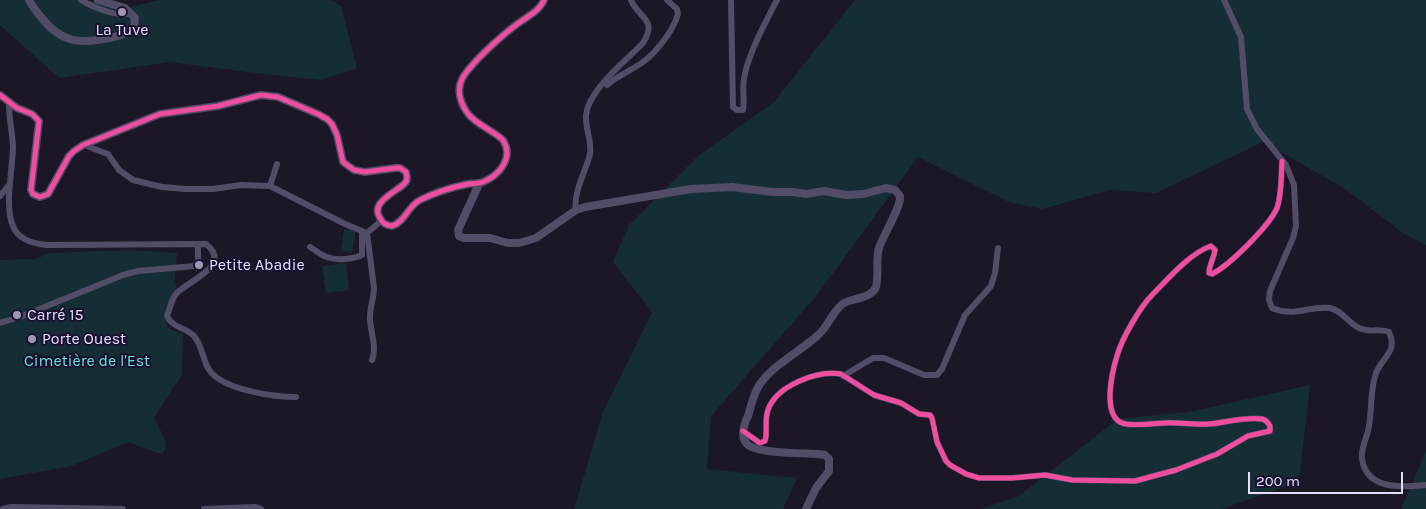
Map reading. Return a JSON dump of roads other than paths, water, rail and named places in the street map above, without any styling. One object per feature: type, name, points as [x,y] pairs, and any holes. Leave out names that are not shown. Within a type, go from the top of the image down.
[{"type":"street","points":[[29,0],[51,29],[60,36],[72,39],[99,40],[132,32],[136,22],[131,13],[124,8],[98,0]]},
{"type":"street","points":[[81,0],[116,14],[125,15],[131,13]]},
{"type":"street","points":[[0,95],[17,108],[32,114],[39,121],[31,186],[37,196],[44,197],[48,194],[70,156],[74,151],[86,144],[160,114],[218,106],[261,96],[278,97],[318,114],[332,124],[337,135],[341,158],[346,165],[359,171],[400,168],[406,172],[407,180],[404,184],[390,193],[378,208],[378,215],[388,226],[397,224],[410,208],[422,199],[462,186],[479,184],[490,179],[500,171],[508,152],[503,140],[470,116],[462,104],[460,98],[462,79],[481,57],[509,31],[539,9],[544,0]]},
{"type":"street","points":[[576,210],[576,200],[590,153],[586,115],[589,106],[600,88],[643,43],[647,36],[649,23],[635,10],[631,0]]},
{"type":"street","points":[[600,88],[638,66],[651,56],[659,46],[678,14],[677,9],[667,0]]},
{"type":"street","points":[[731,0],[733,107],[737,110],[743,110],[743,80],[747,67],[777,0]]},
{"type":"street","points":[[1224,0],[1241,37],[1248,109],[1256,129],[1286,165],[1294,186],[1296,226],[1293,238],[1270,291],[1269,300],[1272,308],[1290,313],[1316,308],[1331,308],[1349,319],[1356,327],[1365,331],[1382,330],[1389,332],[1393,342],[1392,349],[1376,374],[1371,394],[1368,435],[1362,459],[1366,470],[1374,480],[1381,484],[1403,486],[1426,485]]},
{"type":"street","points":[[9,103],[13,145],[10,206],[13,226],[21,236],[43,245],[64,246],[206,244],[211,248],[214,256],[212,264],[208,271],[175,294],[167,316],[170,321],[192,334],[200,345],[208,368],[215,377],[234,386],[266,395],[296,397]]},
{"type":"street","points":[[86,144],[108,154],[124,175],[133,180],[186,189],[213,189],[241,185],[270,186],[364,232]]},
{"type":"street","points":[[743,431],[760,442],[765,441],[765,423],[768,408],[776,396],[789,386],[806,378],[836,374],[843,376],[874,395],[901,403],[919,414],[930,415],[937,442],[950,465],[974,477],[1012,478],[1045,475],[1072,480],[1135,481],[1176,470],[1217,454],[1248,436],[1270,431],[1267,421],[1256,419],[1208,424],[1172,422],[1123,424],[1116,419],[1110,408],[1110,395],[1117,355],[1133,322],[1146,301],[1177,270],[1204,248],[1210,246],[1215,250],[1213,262],[1209,269],[1209,273],[1212,274],[1221,269],[1253,240],[1272,217],[1277,207],[1280,195],[1282,161]]},
{"type":"street","points":[[270,186],[278,164]]},
{"type":"street","points":[[0,196],[10,183]]},
{"type":"street","points":[[479,184],[458,230],[459,236],[464,238],[490,238],[519,244],[536,238],[576,210],[660,193],[720,187],[806,194],[824,191],[856,195],[872,193],[886,188],[895,190],[900,196],[900,203],[884,233],[877,255],[875,288],[871,293],[862,298],[844,304],[830,317],[826,327],[818,335],[789,356],[760,384],[743,431],[743,437],[748,445],[756,449],[773,452],[818,454],[829,458],[829,471],[816,488],[806,509]]},
{"type":"street","points":[[310,247],[326,257],[357,258],[362,255],[364,232],[381,220]]},
{"type":"street","points":[[364,232],[374,288],[370,309],[375,351],[372,360]]},
{"type":"street","points":[[0,323],[20,318],[123,275],[138,271],[195,266],[198,260],[198,244]]},
{"type":"street","points":[[843,376],[873,358],[884,358],[924,375],[937,375],[949,353],[965,315],[992,286],[996,273],[998,248]]},
{"type":"street","points":[[3,509],[11,507],[123,509]]},
{"type":"street","points":[[204,509],[256,507],[261,509]]},
{"type":"place","name":"La Tuve","points":[[122,12]]},
{"type":"place","name":"Petite Abadie","points":[[199,265]]},
{"type":"place","name":"Carré 15","points":[[17,315]]},
{"type":"place","name":"Porte Ouest","points":[[32,339]]},
{"type":"park label","name":"Cimetière de l'Est","points":[[87,361]]}]
